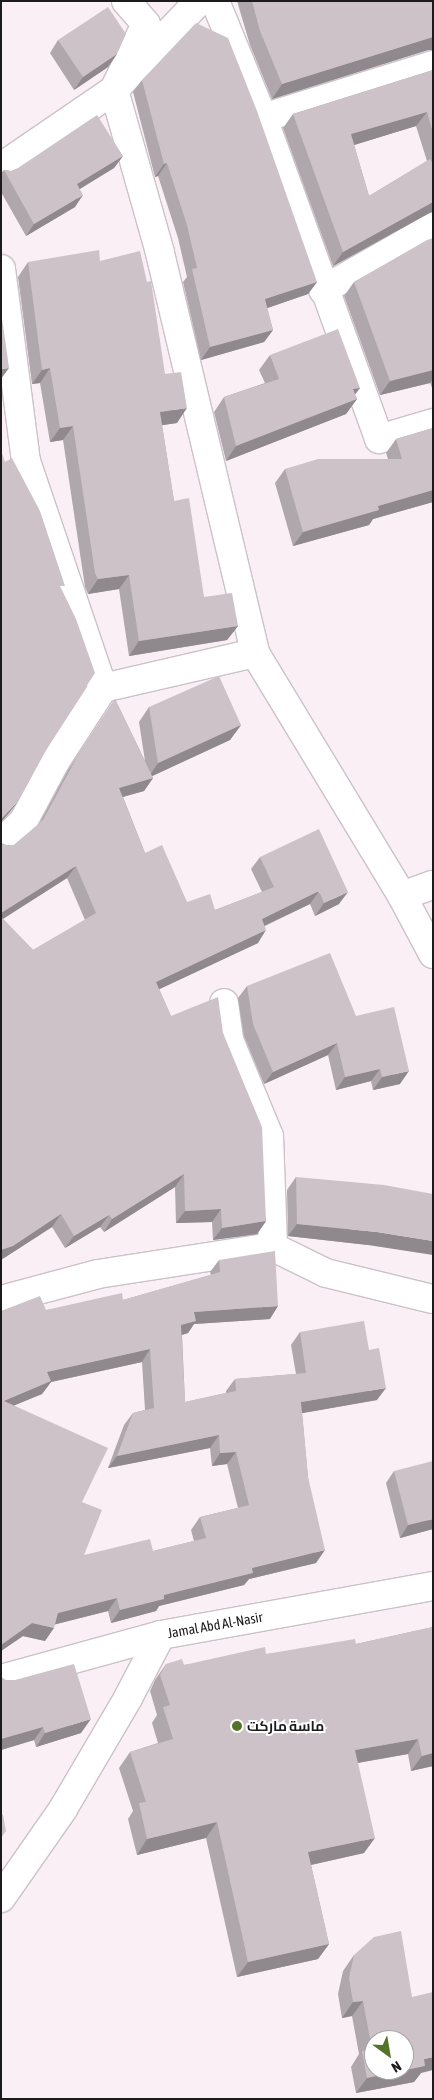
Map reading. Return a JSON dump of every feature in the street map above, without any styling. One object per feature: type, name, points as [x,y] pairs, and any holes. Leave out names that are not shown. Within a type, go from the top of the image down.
[{"type":"street","points":[[126,1],[146,24],[114,90],[160,253],[255,653],[402,896],[433,954]]},
{"type":"street","points":[[1,167],[114,90],[199,1]]},
{"type":"street","points":[[215,1],[263,118],[379,439],[433,423]]},
{"type":"street","points":[[263,118],[433,65]]},
{"type":"street","points":[[324,290],[433,227]]},
{"type":"street","points":[[1,269],[26,461],[103,688]]},
{"type":"street","points":[[1,843],[23,822],[55,762],[103,688],[255,653]]},
{"type":"street","points":[[402,896],[433,885]]},
{"type":"street","points":[[224,1004],[229,1040],[269,1136],[273,1247]]},
{"type":"street","points":[[1,1300],[98,1274],[273,1247],[326,1273],[433,1299]]},
{"type":"street","name":"Jamal Abd Al-Nasir","points":[[1,1679],[161,1635],[433,1586]]},
{"type":"street","points":[[1,1898],[63,1809],[128,1698],[161,1635]]},
{"type":"building","points":[[252,1],[433,1],[433,37],[282,84],[260,31]]},
{"type":"building","points":[[108,7],[126,34],[117,54],[83,77],[58,40]]},
{"type":"building","points":[[196,23],[228,38],[257,111],[317,282],[265,299],[273,330],[210,347],[192,269],[197,268],[187,225],[167,163],[164,164],[142,80]]},
{"type":"building","points":[[433,70],[433,133],[427,112],[351,134],[369,196],[430,159],[433,164],[433,202],[343,252],[293,114]]},
{"type":"building","points":[[97,115],[123,156],[77,184],[83,195],[34,224],[4,170],[11,171],[18,168]]},
{"type":"building","points":[[433,238],[433,370],[390,381],[354,282]]},
{"type":"building","points":[[99,250],[100,261],[140,251],[147,282],[151,281],[165,374],[181,372],[187,408],[160,412],[174,501],[189,498],[204,597],[232,593],[238,626],[139,641],[129,575],[98,579],[95,573],[73,426],[60,428],[50,368],[42,370],[28,262]]},
{"type":"building","points":[[1,311],[9,368],[1,369]]},
{"type":"building","points":[[338,329],[360,388],[353,389],[357,399],[236,446],[224,397],[279,379],[270,355]]},
{"type":"building","points":[[433,428],[433,490],[378,506],[379,510],[303,532],[285,469],[318,459],[402,459],[396,439]]},
{"type":"building","points":[[1,450],[5,462],[12,458],[40,511],[65,586],[60,586],[76,619],[95,673],[51,741],[19,800],[1,819]]},
{"type":"building","points":[[219,676],[241,725],[158,763],[149,707]]},
{"type":"building","points":[[115,699],[153,778],[119,788],[145,853],[162,845],[187,902],[210,894],[215,910],[274,887],[260,857],[319,829],[348,892],[324,903],[319,891],[262,919],[266,930],[156,982],[171,1016],[218,997],[223,1033],[262,1127],[266,1221],[222,1228],[221,1209],[185,1211],[184,1174],[112,1219],[109,1215],[74,1236],[61,1214],[13,1246],[1,1250],[1,917],[33,950],[96,913],[76,866],[1,913],[1,843],[14,845],[43,820],[77,757]]},
{"type":"building","points":[[330,953],[356,1016],[394,1007],[409,1071],[382,1077],[380,1069],[345,1077],[337,1043],[273,1072],[253,1024],[247,986]]},
{"type":"building","points":[[296,1177],[384,1185],[433,1194],[433,1241],[377,1232],[297,1224]]},
{"type":"building","points":[[275,1251],[278,1306],[194,1312],[196,1321],[181,1325],[185,1402],[236,1391],[235,1379],[306,1373],[300,1332],[364,1321],[369,1350],[379,1348],[386,1388],[301,1402],[308,1477],[325,1550],[252,1568],[253,1573],[164,1595],[164,1599],[120,1610],[117,1598],[58,1613],[54,1628],[32,1623],[1,1645],[1,1311],[40,1296],[46,1310],[122,1293],[123,1300],[220,1272],[219,1260]],"holes":[[[150,1349],[154,1408],[133,1413],[117,1456],[219,1435],[220,1453],[236,1452],[249,1505],[200,1517],[206,1538],[153,1551],[150,1539],[84,1555],[102,1510],[82,1502],[108,1448],[4,1401],[51,1381],[47,1372]]]},
{"type":"building","points":[[433,1461],[433,1519],[408,1525],[394,1471]]},
{"type":"building","points":[[433,1627],[433,1753],[422,1756],[418,1739],[355,1750],[375,1838],[308,1852],[329,1944],[248,1962],[217,1822],[147,1839],[139,1803],[146,1802],[130,1752],[173,1739],[163,1707],[170,1705],[160,1675],[166,1664],[182,1659],[184,1665],[265,1647],[266,1654],[355,1639],[356,1644]]},
{"type":"building","points":[[74,1664],[91,1719],[45,1733],[43,1727],[1,1739],[1,1677],[6,1680],[15,1680]]},
{"type":"building","points":[[1,1813],[6,1831],[1,1838]]},
{"type":"building","points":[[401,1931],[412,1997],[433,1992],[433,2057],[424,2059],[425,2066],[414,2068],[414,2030],[368,2030],[363,2001],[353,2002],[349,1978],[354,1955],[374,1937]]},
{"type":"place","name":"ماسة ماركت","points":[[237,1726]]}]
